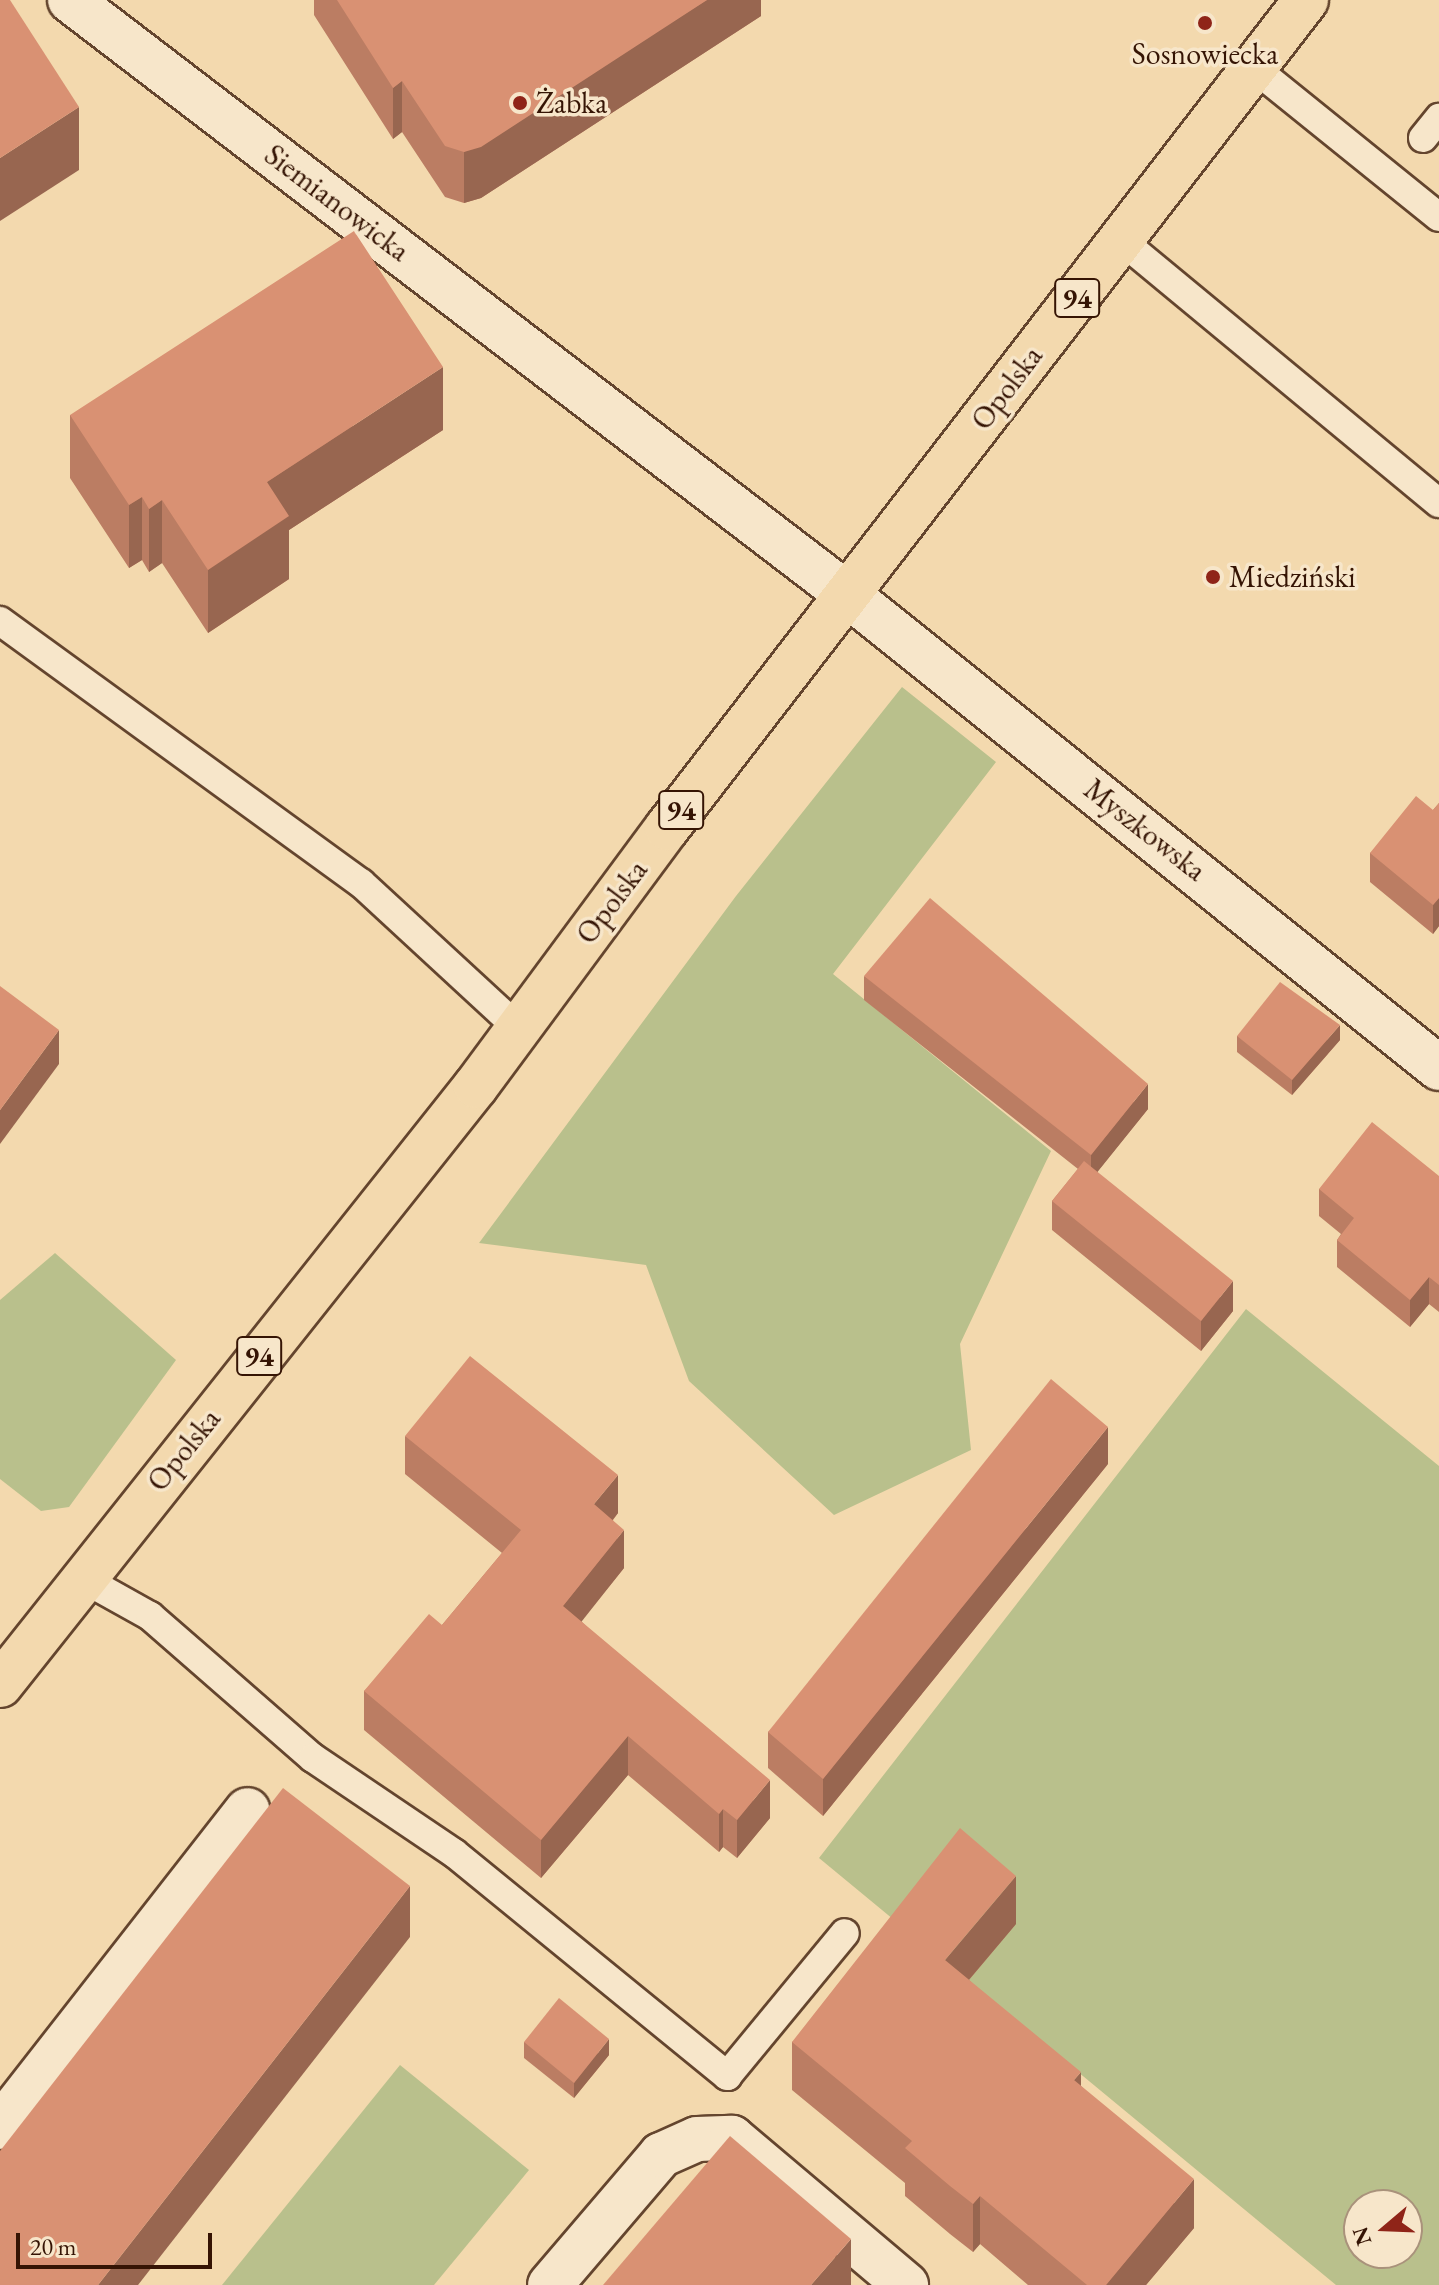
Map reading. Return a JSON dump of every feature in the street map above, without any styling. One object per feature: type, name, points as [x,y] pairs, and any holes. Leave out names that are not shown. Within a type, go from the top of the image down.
[{"type":"main road","name":"Opolska","points":[[0,1685],[518,1028],[1306,0]]},
{"type":"street","name":"Siemianowicka","points":[[70,0],[848,595]]},
{"type":"street","name":"Myszkowska","points":[[848,595],[1439,1068]]},
{"type":"street","points":[[0,2127],[248,1810]]},
{"type":"street","points":[[550,2285],[661,2155],[697,2139],[732,2138],[906,2285]]},
{"type":"lane","points":[[1253,67],[1439,217]]},
{"type":"lane","points":[[1122,241],[1439,503]]},
{"type":"lane","points":[[0,621],[361,883],[518,1028]]},
{"type":"lane","points":[[82,1578],[150,1616],[313,1758],[454,1853],[727,2076],[845,1933]]},
{"type":"green space","points":[[902,687],[996,762],[833,974],[1051,1151],[960,1344],[971,1450],[834,1515],[689,1381],[646,1265],[479,1243],[736,896]]},
{"type":"green space","points":[[55,1253],[176,1360],[69,1507],[41,1511],[0,1479],[0,1300]]},
{"type":"green space","points":[[1246,1309],[1439,1466],[1439,2285],[1336,2285],[819,1858]]},
{"type":"green space","points":[[400,2065],[529,2170],[434,2285],[222,2285]]},
{"type":"building","points":[[0,0],[10,0],[79,107],[0,158]]},
{"type":"building","points":[[337,0],[707,0],[481,147],[464,152],[445,146],[402,81],[393,88]]},
{"type":"building","points":[[354,231],[443,367],[267,482],[289,516],[208,570],[162,500],[149,509],[142,497],[129,505],[70,415]]},
{"type":"building","points":[[1416,796],[1433,810],[1439,803],[1439,898],[1433,905],[1370,853]]},
{"type":"building","points":[[930,898],[1148,1084],[1091,1155],[864,976]]},
{"type":"building","points":[[1280,982],[1340,1025],[1292,1080],[1237,1036]]},
{"type":"building","points":[[0,986],[59,1030],[0,1110]]},
{"type":"building","points":[[1372,1122],[1439,1176],[1439,1285],[1429,1277],[1410,1300],[1337,1240],[1354,1218],[1319,1189]]},
{"type":"building","points":[[1084,1161],[1233,1281],[1201,1321],[1052,1201]]},
{"type":"building","points":[[470,1356],[618,1475],[594,1504],[624,1530],[563,1606],[770,1780],[737,1820],[723,1809],[719,1814],[628,1736],[541,1840],[364,1691],[429,1614],[442,1625],[521,1530],[405,1436]]},
{"type":"building","points":[[1051,1379],[1108,1427],[823,1779],[768,1732]]},
{"type":"building","points":[[283,1788],[410,1886],[98,2285],[0,2285],[0,2151]]},
{"type":"building","points":[[960,1828],[1016,1876],[945,1960],[1081,2072],[1074,2080],[1194,2179],[1106,2285],[1087,2285],[980,2196],[973,2204],[905,2148],[912,2141],[792,2042]]},
{"type":"building","points":[[559,1998],[609,2039],[574,2083],[524,2042]]},
{"type":"building","points":[[730,2136],[851,2239],[811,2285],[603,2285]]},
{"type":"place","name":"Sosnowiecka","points":[[1205,23]]},
{"type":"place","name":"Żabka","points":[[520,103]]},
{"type":"place","name":"Miedziński","points":[[1213,577]]}]
